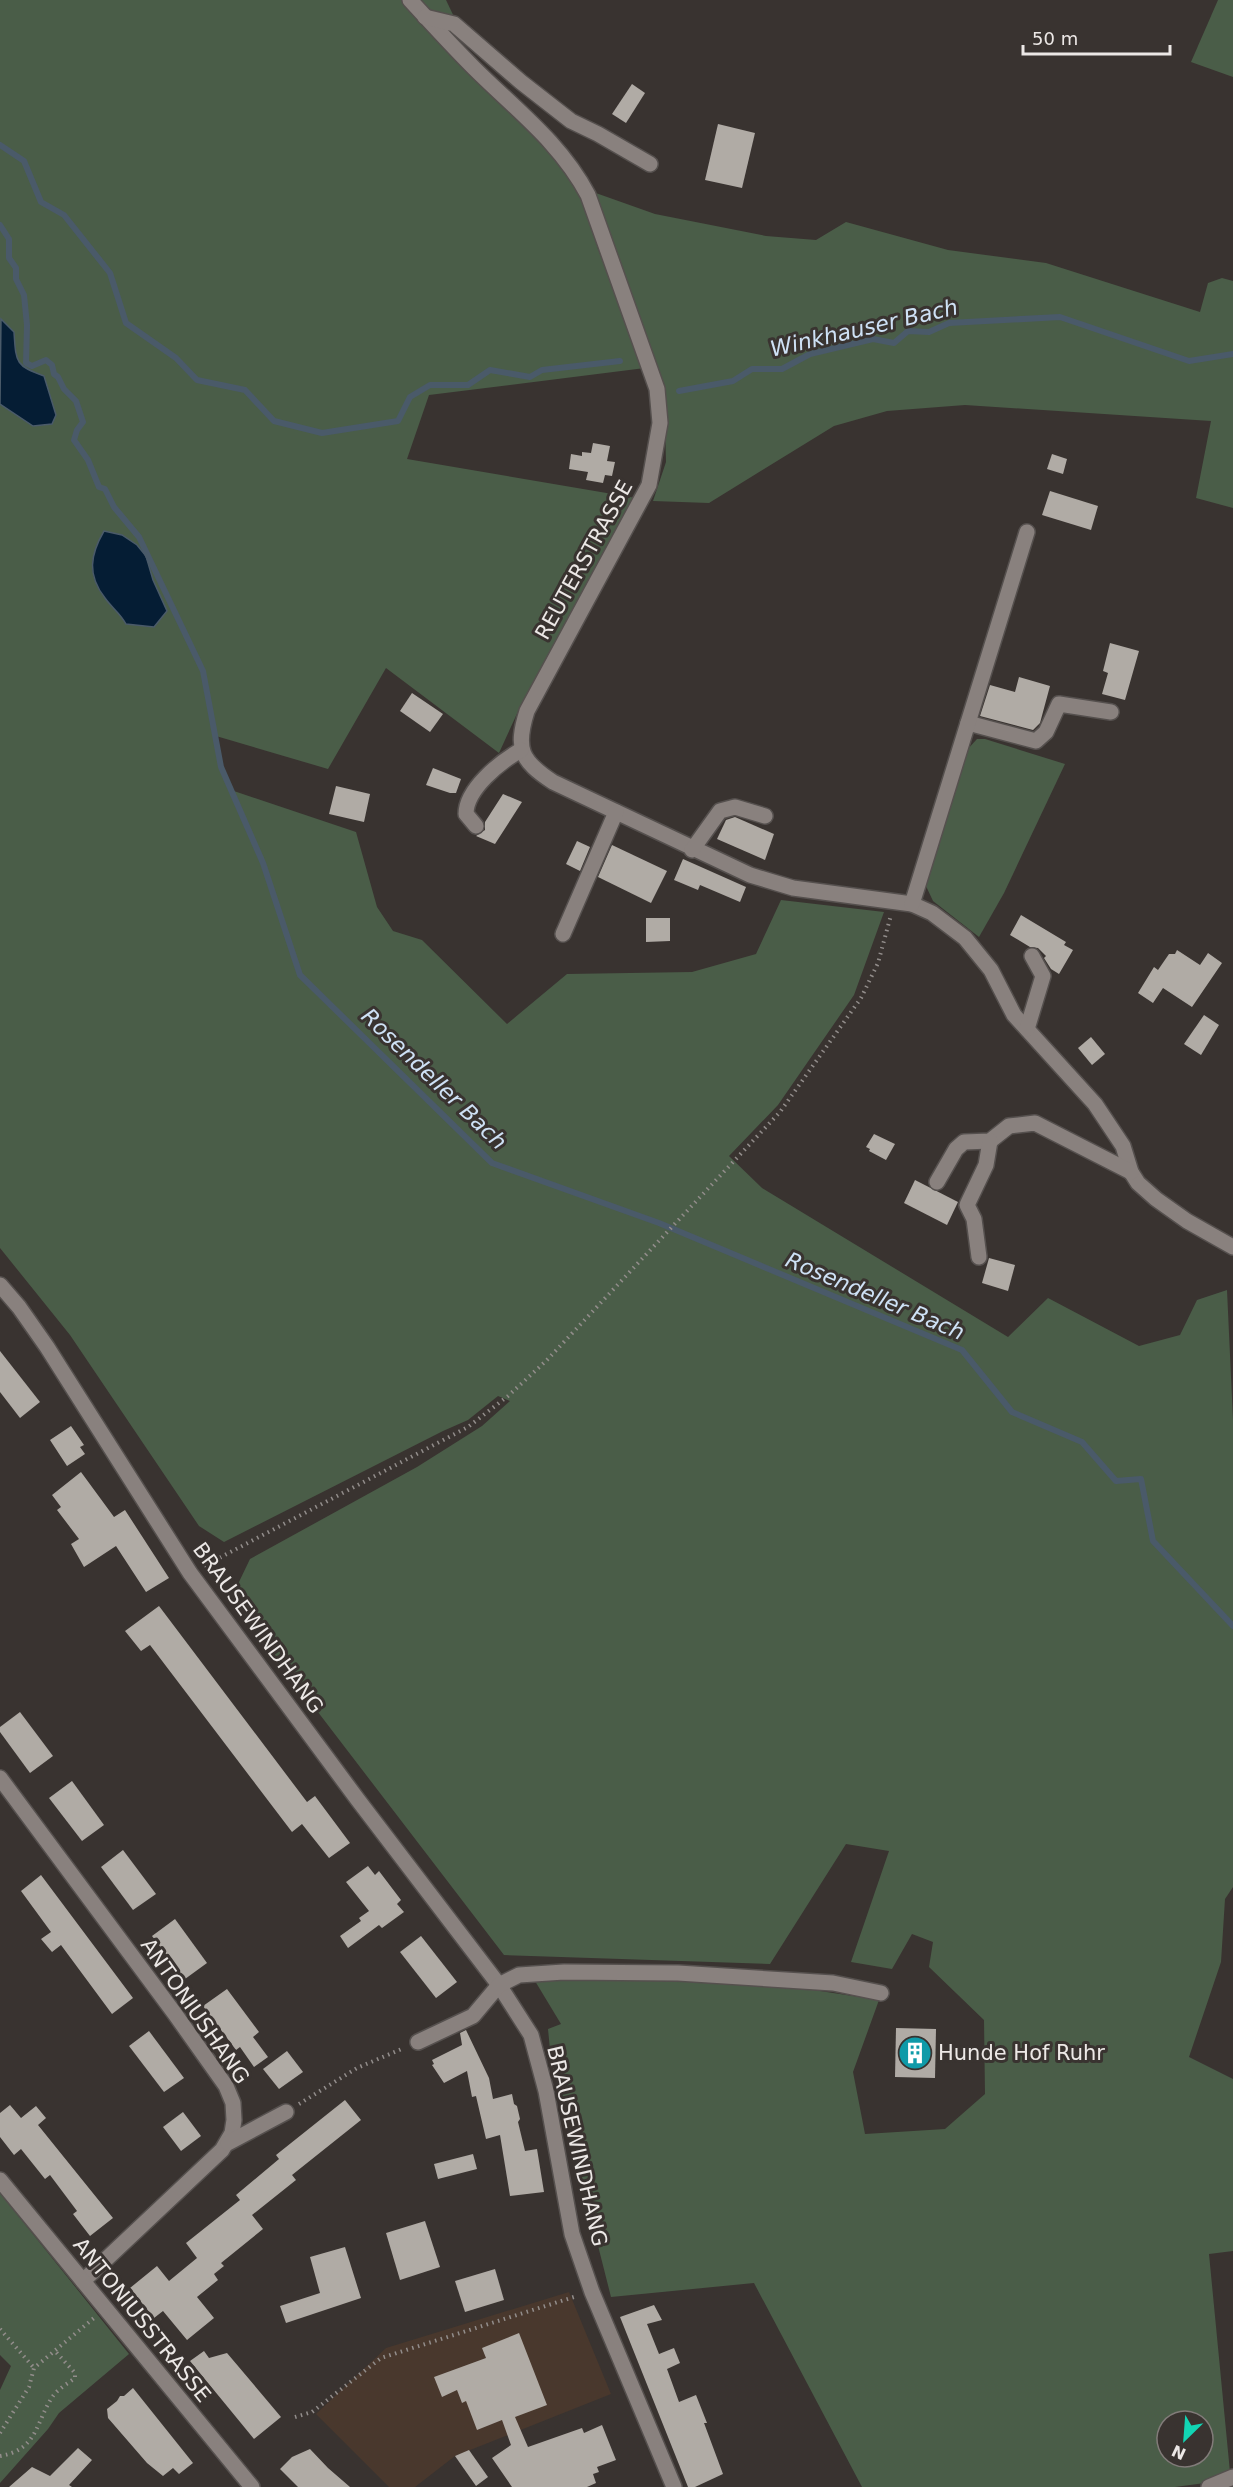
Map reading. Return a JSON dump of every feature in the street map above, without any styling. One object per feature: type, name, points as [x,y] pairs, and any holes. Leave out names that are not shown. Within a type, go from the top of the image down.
[{"type":"street","name":"REUTERSTRASSE","points":[[410,0],[473,67],[548,138],[574,169],[588,195],[657,389],[660,423],[649,485],[527,711],[520,738],[521,750]]},
{"type":"street","points":[[425,17],[454,24],[571,122],[598,134],[650,165]]},
{"type":"street","points":[[912,904],[1027,532]]},
{"type":"street","points":[[968,723],[1036,741],[1046,732],[1059,704],[1111,712]]},
{"type":"street","points":[[476,826],[466,814],[466,804],[501,761],[521,750],[527,762],[554,782],[692,850],[750,875],[793,888],[912,904],[932,913],[965,939],[991,970],[1014,1015],[1095,1104],[1123,1146],[1131,1172],[1138,1183],[1187,1221],[1233,1247]]},
{"type":"street","points":[[692,850],[720,811],[735,807],[765,816]]},
{"type":"street","points":[[563,934],[616,812]]},
{"type":"street","points":[[1027,1029],[1043,976],[1032,956]]},
{"type":"street","points":[[937,1182],[956,1149],[964,1142],[990,1141],[1009,1126],[1035,1123],[1131,1172]]},
{"type":"street","points":[[979,1257],[974,1219],[968,1205],[986,1165],[990,1141]]},
{"type":"street","name":"BRAUSEWINDHANG","points":[[0,1285],[20,1307],[47,1347],[190,1573],[351,1791],[499,1985],[531,2035],[539,2061],[572,2234],[592,2292],[674,2487]]},
{"type":"street","name":"ANTONIUSHANG","points":[[0,1778],[175,2014],[225,2086],[233,2103],[234,2120],[228,2143]]},
{"type":"street","points":[[418,2042],[474,2016],[499,1985],[519,1975],[564,1972],[678,1973],[833,1983],[881,1993]]},
{"type":"street","points":[[83,2281],[214,2160],[228,2143],[286,2112]]},
{"type":"street","name":"ANTONIUSSTRASSE","points":[[0,2180],[252,2487]]},
{"type":"street","points":[[1209,2487],[1233,2477]]},
{"type":"path","points":[[190,1573],[468,1427],[489,1412],[547,1360],[780,1112],[861,998],[878,963],[895,902]]},
{"type":"path","points":[[286,2112],[357,2068],[418,2042]]},
{"type":"path","points":[[295,2417],[312,2412],[381,2358],[592,2292]]},
{"type":"path","points":[[0,2433],[29,2387],[34,2368],[104,2309]]},
{"type":"path","points":[[0,2329],[34,2368]]},
{"type":"path","points":[[0,2456],[14,2451],[32,2437],[51,2400],[75,2378],[75,2373],[55,2351]]},
{"type":"shaded area","points":[[569,2292],[611,2394],[455,2456],[415,2487],[389,2487],[316,2414],[386,2348]]},
{"type":"green space","points":[[0,0],[403,0],[544,140],[583,198],[598,249],[645,368],[429,395],[407,459],[636,498],[521,705],[499,753],[386,668],[328,769],[216,736],[228,789],[356,832],[377,907],[393,931],[422,940],[507,1024],[567,974],[692,972],[756,954],[781,900],[884,912],[854,995],[778,1105],[729,1156],[762,1188],[1008,1337],[1048,1298],[1139,1346],[1180,1335],[1197,1300],[1227,1290],[1233,1420],[1233,1887],[1225,1899],[1221,1962],[1189,2057],[1233,2079],[1233,2251],[1209,2254],[1230,2472],[1205,2483],[1175,2487],[862,2487],[754,2283],[611,2297],[551,2060],[548,2029],[561,2024],[535,1981],[586,1977],[768,1983],[879,2000],[853,2072],[865,2134],[945,2129],[985,2094],[984,2020],[929,1967],[933,1942],[912,1934],[892,1969],[851,1962],[889,1851],[846,1844],[770,1964],[504,1955],[239,1609],[238,1584],[250,1559],[417,1467],[482,1426],[510,1401],[498,1396],[468,1420],[224,1542],[199,1526],[70,1335],[0,1248]]},
{"type":"green space","points":[[415,0],[446,0],[456,21],[427,13]]},
{"type":"green space","points":[[1218,0],[1233,0],[1233,77],[1191,62]]},
{"type":"green space","points":[[593,192],[655,214],[766,236],[816,240],[846,222],[948,250],[1046,263],[1200,312],[1208,283],[1222,278],[1233,281],[1233,508],[1196,498],[1211,421],[965,405],[887,411],[834,426],[709,503],[653,501],[666,462],[664,384]]},
{"type":"green space","points":[[977,739],[985,739],[1065,764],[1004,893],[979,937],[933,901],[926,886],[966,751]]},
{"type":"green space","points":[[0,2193],[129,2354],[59,2413],[48,2429],[0,2483],[0,2390],[11,2366],[0,2355]]},
{"type":"water","points":[[1,319],[14,332],[15,350],[22,366],[44,376],[56,415],[52,424],[33,426],[0,404]]},
{"type":"water","points":[[104,531],[122,535],[137,545],[146,556],[153,580],[167,611],[154,627],[126,624],[99,590],[92,565],[96,548]]},
{"type":"building","points":[[632,84],[645,93],[626,123],[612,114]]},
{"type":"building","points":[[718,124],[755,133],[742,188],[705,180]]},
{"type":"building","points":[[593,443],[610,446],[607,461],[615,462],[612,476],[605,475],[603,483],[586,480],[588,472],[569,469],[571,454],[582,456],[582,452],[591,453]]},
{"type":"building","points":[[1052,454],[1067,459],[1063,474],[1047,469]]},
{"type":"building","points":[[1050,491],[1098,506],[1091,530],[1042,515]]},
{"type":"building","points":[[1110,643],[1139,651],[1125,700],[1102,694],[1108,673],[1103,671]]},
{"type":"building","points":[[1019,677],[1050,686],[1040,723],[1033,730],[980,716],[990,685],[1015,692]]},
{"type":"building","points":[[412,693],[443,714],[430,732],[400,711]]},
{"type":"building","points":[[433,768],[461,779],[456,793],[426,785]]},
{"type":"building","points":[[336,786],[370,794],[364,822],[329,814]]},
{"type":"building","points":[[503,794],[522,802],[495,844],[476,836],[485,830],[485,822]]},
{"type":"building","points":[[735,817],[774,834],[765,860],[717,839],[726,820]]},
{"type":"building","points":[[577,841],[590,847],[580,871],[566,864]]},
{"type":"building","points":[[612,845],[667,871],[651,903],[598,877]]},
{"type":"building","points":[[683,859],[746,887],[740,902],[700,885],[698,890],[674,880]]},
{"type":"building","points":[[1021,915],[1066,942],[1064,945],[1073,950],[1059,974],[1051,969],[1044,958],[1046,956],[1038,948],[1030,947],[1010,935]]},
{"type":"building","points":[[646,918],[670,918],[670,941],[646,942]]},
{"type":"building","points":[[1177,950],[1200,965],[1208,953],[1222,963],[1192,1007],[1163,988],[1153,1003],[1138,993],[1154,967],[1158,970],[1169,954],[1175,954]]},
{"type":"building","points":[[1204,1015],[1219,1025],[1201,1055],[1184,1044]]},
{"type":"building","points":[[1091,1037],[1105,1054],[1092,1065],[1078,1048]]},
{"type":"building","points":[[874,1134],[895,1144],[886,1160],[866,1147]]},
{"type":"building","points":[[915,1180],[958,1202],[947,1225],[904,1203]]},
{"type":"building","points":[[989,1258],[1015,1265],[1008,1291],[982,1283]]},
{"type":"building","points":[[0,1351],[40,1402],[20,1418],[0,1392]]},
{"type":"building","points":[[71,1426],[84,1445],[80,1447],[85,1454],[67,1466],[50,1440]]},
{"type":"building","points":[[81,1472],[114,1517],[125,1510],[169,1578],[146,1592],[116,1546],[84,1567],[71,1544],[79,1539],[57,1510],[61,1507],[52,1495]]},
{"type":"building","points":[[159,1606],[307,1802],[315,1796],[350,1843],[329,1858],[302,1824],[292,1832],[150,1645],[141,1651],[125,1631]]},
{"type":"building","points":[[20,1712],[53,1756],[30,1773],[0,1732],[0,1727]]},
{"type":"building","points":[[72,1781],[104,1825],[82,1841],[49,1798]]},
{"type":"building","points":[[123,1850],[156,1894],[133,1910],[101,1867]]},
{"type":"building","points":[[368,1866],[375,1875],[379,1871],[401,1900],[397,1904],[404,1912],[382,1928],[379,1925],[348,1948],[340,1936],[361,1921],[359,1918],[369,1911],[346,1882]]},
{"type":"building","points":[[41,1875],[133,1998],[112,2014],[61,1945],[52,1952],[41,1939],[51,1932],[21,1891]]},
{"type":"building","points":[[175,1919],[207,1963],[185,1979],[152,1936]]},
{"type":"building","points":[[421,1936],[457,1982],[436,1998],[400,1952]]},
{"type":"building","points":[[227,1989],[259,2032],[253,2037],[268,2057],[254,2067],[240,2047],[236,2050],[203,2006]]},
{"type":"building","name":"Hunde Hof Ruhr","points":[[896,2028],[936,2029],[935,2078],[895,2077]]},
{"type":"building","points":[[466,2030],[489,2078],[493,2099],[512,2094],[520,2119],[518,2122],[525,2151],[537,2149],[544,2192],[510,2196],[500,2135],[486,2139],[476,2096],[472,2097],[467,2071],[444,2083],[432,2065],[434,2064],[432,2060],[462,2045],[460,2033]]},
{"type":"building","points":[[149,2031],[184,2078],[164,2092],[129,2046]]},
{"type":"building","points":[[287,2051],[303,2072],[279,2089],[263,2069]]},
{"type":"building","points":[[345,2100],[361,2120],[292,2175],[296,2180],[252,2215],[263,2229],[221,2263],[224,2266],[214,2274],[218,2280],[197,2297],[214,2318],[187,2340],[163,2311],[154,2318],[130,2288],[157,2266],[169,2281],[197,2258],[186,2243],[240,2200],[236,2195],[279,2159],[276,2155]]},
{"type":"building","points":[[10,2105],[21,2118],[36,2106],[46,2118],[38,2125],[113,2218],[90,2236],[73,2214],[77,2211],[50,2175],[45,2179],[21,2149],[14,2155],[0,2137],[0,2113]]},
{"type":"building","points":[[183,2112],[201,2136],[181,2151],[163,2127]]},
{"type":"building","points":[[473,2154],[477,2169],[438,2179],[434,2164]]},
{"type":"building","points":[[425,2221],[440,2267],[400,2280],[386,2233]]},
{"type":"building","points":[[345,2247],[361,2298],[286,2323],[280,2306],[320,2293],[310,2257]]},
{"type":"building","points":[[495,2269],[504,2300],[465,2312],[455,2281]]},
{"type":"building","points":[[654,2305],[662,2320],[647,2324],[659,2354],[674,2348],[680,2363],[667,2369],[679,2402],[696,2395],[723,2474],[695,2487],[688,2487],[620,2317]]},
{"type":"building","points":[[519,2333],[547,2405],[515,2417],[528,2447],[582,2428],[584,2433],[602,2425],[616,2460],[597,2467],[599,2472],[593,2474],[596,2483],[587,2487],[512,2487],[492,2458],[511,2445],[502,2420],[477,2430],[466,2401],[462,2403],[457,2390],[442,2397],[434,2377],[486,2358],[482,2348]]},
{"type":"building","points":[[204,2351],[209,2358],[227,2353],[281,2417],[254,2439],[190,2361]]},
{"type":"building","points":[[133,2388],[193,2463],[179,2474],[173,2468],[163,2476],[147,2463],[108,2418],[107,2409],[120,2396],[124,2396]]},
{"type":"building","points":[[78,2448],[92,2460],[69,2485],[72,2487],[9,2487],[32,2467],[50,2476]]},
{"type":"building","points":[[310,2449],[350,2487],[298,2487],[280,2469],[292,2457]]},
{"type":"building","points":[[469,2450],[488,2477],[476,2486],[455,2456]]},
{"type":"waterway","name":"Winkhauser Bach","points":[[0,145],[24,161],[41,202],[64,215],[110,273],[126,323],[176,358],[197,380],[245,390],[274,421],[322,433],[398,421],[410,397],[430,385],[468,385],[490,370],[530,377],[542,370],[620,361]]},
{"type":"waterway","name":"Rosendeller Bach","points":[[0,225],[9,239],[9,258],[16,268],[16,279],[24,295],[27,325],[26,363],[32,366],[46,360],[52,365],[54,374],[64,389],[76,401],[83,422],[74,440],[88,460],[99,487],[105,489],[114,507],[139,537],[203,671],[221,767],[263,863],[300,975],[492,1163],[659,1223],[962,1350],[1012,1412],[1082,1442],[1116,1481],[1141,1479],[1153,1541],[1233,1626]]},
{"type":"waterway","name":"Winkhauser Bach","points":[[679,391],[733,381],[752,369],[782,369],[810,354],[873,339],[894,343],[908,331],[929,332],[949,323],[1060,317],[1189,361],[1233,354]]},
{"type":"place","name":"Hunde Hof Ruhr","points":[[915,2053]]}]
